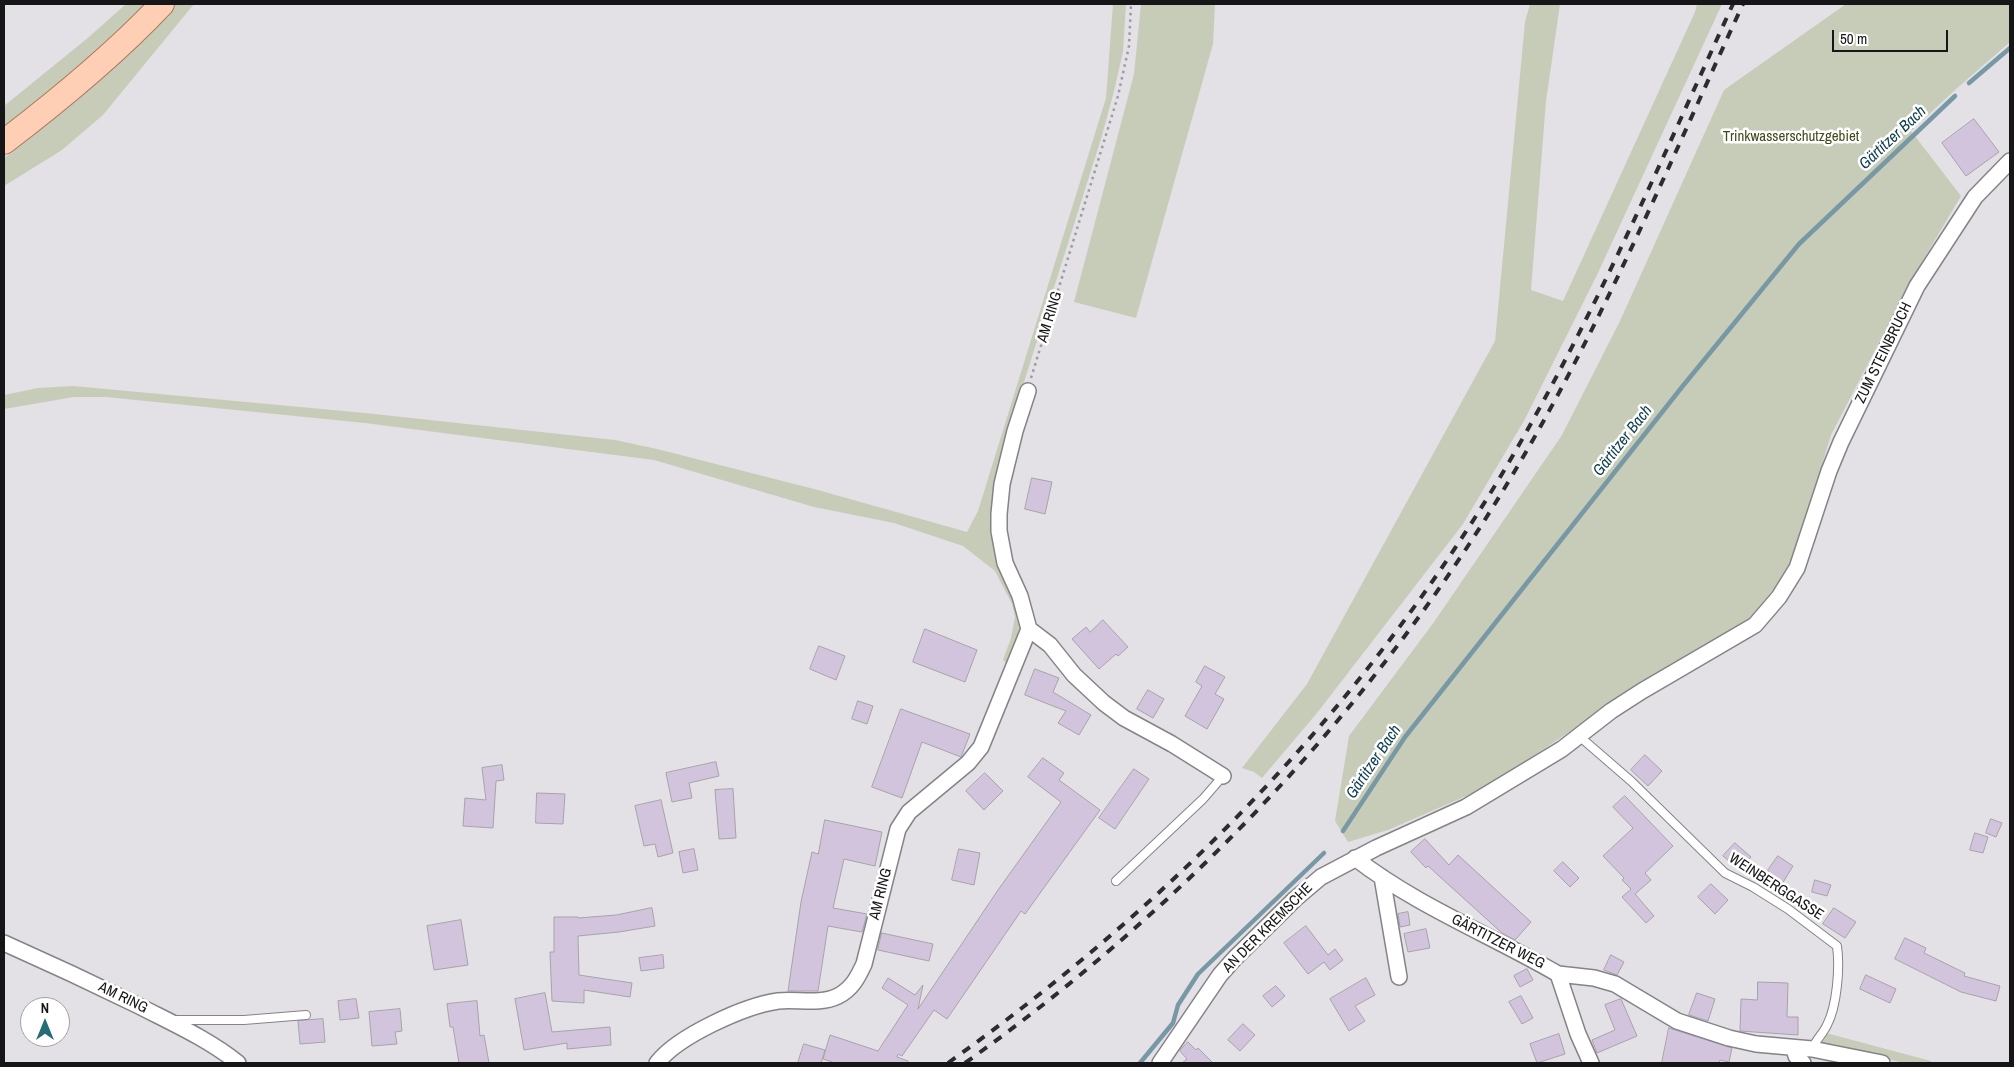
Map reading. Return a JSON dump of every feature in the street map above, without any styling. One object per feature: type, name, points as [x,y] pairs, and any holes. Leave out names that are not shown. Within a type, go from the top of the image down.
[{"type":"main road","points":[[4,142],[67,92],[162,4]]},
{"type":"street","name":"ZUM STEINBRUCH","points":[[1579,736],[1611,711],[1642,691],[1755,625],[1779,597],[1797,568],[1829,470],[1841,442],[1916,286],[1975,197],[2010,161]]},
{"type":"street","points":[[1028,391],[1015,431],[1002,484],[999,531],[1006,563],[1020,596],[1029,629],[1050,645],[1074,675],[1104,703],[1124,718],[1172,744],[1223,776]]},
{"type":"street","name":"AM RING","points":[[657,1063],[677,1044],[692,1035],[756,1006],[778,1002],[820,1001],[838,996],[849,989],[864,964],[898,829],[909,812],[968,763],[980,747],[1029,629]]},
{"type":"street","name":"AN DER KREMSCHE","points":[[1160,1063],[1220,975],[1295,899],[1321,876],[1355,858],[1466,807],[1562,749],[1579,736]]},
{"type":"street","name":"GÄRTITZER WEG","points":[[1355,858],[1382,877],[1474,930],[1558,974],[1578,1034],[1591,1063]]},
{"type":"street","points":[[1382,877],[1400,977]]},
{"type":"street","name":"AM RING","points":[[4,943],[196,1035],[238,1063]]},
{"type":"street","points":[[1558,974],[1594,978],[1615,984],[1677,1021],[1702,1030],[1756,1044],[1812,1049],[1882,1063]]},
{"type":"street","points":[[1794,1048],[1796,1056],[1803,1063]]},
{"type":"lane","name":"WEINBERGGASSE","points":[[1579,736],[1631,781],[1725,873],[1753,887],[1788,909],[1837,946],[1839,959],[1833,1007],[1827,1027],[1816,1038],[1812,1049]]},
{"type":"lane","points":[[1116,881],[1202,799],[1223,776]]},
{"type":"lane","points":[[166,1020],[244,1020],[306,1015]]},
{"type":"path","name":"AM RING","points":[[1028,391],[1118,96],[1129,46],[1131,4]]},
{"type":"green space","points":[[126,4],[150,4],[4,132],[4,106],[89,37]]},
{"type":"green space","points":[[176,4],[194,4],[103,115],[62,150],[4,186],[4,158],[115,65]]},
{"type":"green space","points":[[1113,4],[1126,4],[1123,52],[1113,95],[1101,139],[1024,382],[998,481],[994,527],[995,554],[1016,600],[1020,626],[1006,663],[1003,660],[1011,638],[1015,617],[1012,604],[995,571],[963,546],[894,523],[814,507],[654,460],[365,423],[106,397],[74,397],[4,409],[4,395],[38,388],[73,386],[365,413],[615,440],[818,490],[967,532],[978,511],[1106,98]]},
{"type":"green space","points":[[1141,4],[1215,4],[1213,44],[1136,318],[1074,302],[1134,74]]},
{"type":"green space","points":[[1530,4],[1560,4],[1546,101],[1531,290],[1563,301],[1697,4],[1722,4],[1597,275],[1525,419],[1463,524],[1317,713],[1262,778],[1254,772],[1242,768],[1307,684],[1495,341],[1525,22]]},
{"type":"green space","name":"Trinkwasserschutzgebiet","points":[[1846,4],[2010,4],[2010,42],[1911,131],[1961,196],[1913,277],[1831,435],[1791,566],[1749,621],[1611,704],[1487,787],[1388,830],[1348,842],[1335,821],[1349,736],[1434,622],[1562,435],[1620,321],[1724,90]]},
{"type":"green space","points":[[1826,1033],[1931,1061],[1930,1063],[1905,1063],[1822,1045],[1820,1039]]},
{"type":"building","points":[[1974,119],[1999,152],[1966,176],[1942,143]]},
{"type":"building","points":[[1032,478],[1052,482],[1045,514],[1025,509]]},
{"type":"building","points":[[1103,620],[1128,647],[1118,656],[1116,654],[1099,669],[1072,639],[1086,627],[1090,632]]},
{"type":"building","points":[[925,629],[977,650],[965,682],[913,662]]},
{"type":"building","points":[[819,646],[845,656],[836,680],[810,669]]},
{"type":"building","points":[[1205,666],[1225,677],[1215,694],[1224,699],[1207,729],[1185,716],[1202,686],[1196,682]]},
{"type":"building","points":[[1035,669],[1059,678],[1053,692],[1091,715],[1079,735],[1058,723],[1066,711],[1025,695]]},
{"type":"building","points":[[1148,690],[1164,699],[1153,718],[1137,709]]},
{"type":"building","points":[[858,701],[873,706],[867,724],[852,719]]},
{"type":"building","points":[[901,709],[970,734],[961,757],[922,742],[902,798],[872,787]]},
{"type":"building","points":[[1645,755],[1662,771],[1648,786],[1631,770]]},
{"type":"building","points":[[1043,758],[1064,773],[1059,780],[1100,810],[1025,914],[1021,911],[947,1019],[934,1010],[902,1056],[898,1054],[897,1057],[908,1061],[908,1063],[835,1063],[823,1059],[830,1035],[878,1051],[908,1005],[882,988],[888,978],[915,995],[923,985],[918,1009],[998,890],[1061,802],[1028,777]]},
{"type":"building","points":[[716,762],[719,776],[689,783],[692,798],[672,802],[666,773]]},
{"type":"building","points":[[502,765],[504,780],[496,781],[493,828],[463,826],[465,798],[486,800],[482,768]]},
{"type":"building","points":[[1134,769],[1149,779],[1115,829],[1099,818]]},
{"type":"building","points":[[985,773],[1003,791],[984,810],[966,791]]},
{"type":"building","points":[[733,789],[736,838],[719,839],[715,790]]},
{"type":"building","points":[[537,793],[565,794],[563,824],[536,823]]},
{"type":"building","points":[[1625,796],[1673,846],[1645,873],[1651,880],[1635,894],[1654,916],[1646,923],[1622,897],[1631,889],[1622,880],[1624,878],[1603,856],[1633,828],[1613,807]]},
{"type":"building","points":[[661,800],[673,853],[658,857],[655,844],[644,846],[635,806]]},
{"type":"building","points":[[1991,819],[2002,823],[1996,837],[1986,833]]},
{"type":"building","points":[[825,820],[882,832],[875,866],[844,859],[833,908],[867,914],[862,932],[828,926],[818,991],[788,991],[801,902],[812,852],[818,854]]},
{"type":"building","points":[[1975,833],[1988,837],[1983,853],[1970,850]]},
{"type":"building","points":[[1425,839],[1449,865],[1458,855],[1531,922],[1515,940],[1502,933],[1428,866],[1426,868],[1411,852]]},
{"type":"building","points":[[1735,843],[1751,857],[1740,870],[1723,856]]},
{"type":"building","points":[[694,849],[698,870],[683,873],[679,852]]},
{"type":"building","points":[[959,849],[980,853],[974,885],[952,880]]},
{"type":"building","points":[[1778,856],[1793,866],[1782,884],[1768,875],[1768,870]]},
{"type":"building","points":[[1563,862],[1579,878],[1570,887],[1554,871]]},
{"type":"building","points":[[1815,880],[1831,885],[1827,896],[1812,892]]},
{"type":"building","points":[[1711,884],[1728,900],[1715,914],[1698,897]]},
{"type":"building","points":[[652,908],[655,926],[578,936],[579,975],[632,983],[630,997],[584,990],[584,1003],[552,1001],[550,952],[554,952],[554,917],[578,918],[616,915]]},
{"type":"building","points":[[1834,908],[1856,922],[1845,938],[1823,924]]},
{"type":"building","points":[[1408,912],[1410,925],[1400,927],[1398,914]]},
{"type":"building","points":[[461,920],[468,965],[434,970],[427,926]]},
{"type":"building","points":[[1306,926],[1328,955],[1335,949],[1343,960],[1330,970],[1324,962],[1308,974],[1284,943]]},
{"type":"building","points":[[1426,929],[1430,948],[1408,952],[1404,934]]},
{"type":"building","points":[[882,933],[933,944],[929,961],[878,950]]},
{"type":"building","points":[[1905,938],[1926,948],[1924,953],[1965,973],[1964,976],[2000,986],[1996,1001],[1961,992],[1895,959]]},
{"type":"building","points":[[663,955],[664,968],[641,971],[639,958]]},
{"type":"building","points":[[1611,955],[1624,962],[1617,975],[1604,970]]},
{"type":"building","points":[[1527,969],[1533,980],[1520,987],[1514,976]]},
{"type":"building","points":[[1866,975],[1896,989],[1890,1003],[1860,989]]},
{"type":"building","points":[[1366,978],[1375,995],[1355,1006],[1365,1021],[1349,1031],[1330,999]]},
{"type":"building","points":[[1758,982],[1788,983],[1787,1017],[1798,1017],[1798,1035],[1740,1031],[1741,999],[1757,1000]]},
{"type":"building","points":[[1276,986],[1285,996],[1272,1007],[1263,996]]},
{"type":"building","points":[[545,993],[552,1032],[610,1027],[611,1045],[567,1049],[567,1043],[524,1050],[515,999]]},
{"type":"building","points":[[1697,993],[1715,999],[1708,1021],[1689,1015]]},
{"type":"building","points":[[1521,996],[1533,1018],[1522,1024],[1509,1002]]},
{"type":"building","points":[[356,999],[359,1018],[340,1020],[338,1001]]},
{"type":"building","points":[[1621,999],[1637,1036],[1597,1053],[1592,1040],[1615,1030],[1605,1005]]},
{"type":"building","points":[[477,1001],[480,1036],[484,1035],[489,1063],[459,1063],[453,1027],[450,1027],[447,1004]]},
{"type":"building","points":[[400,1009],[402,1031],[395,1032],[397,1044],[372,1046],[369,1012]]},
{"type":"building","points":[[323,1019],[325,1042],[300,1044],[298,1021]]},
{"type":"building","points":[[1243,1024],[1255,1035],[1240,1051],[1228,1040]]},
{"type":"building","points":[[1669,1028],[1732,1048],[1729,1062],[1720,1060],[1719,1063],[1662,1063]]},
{"type":"building","points":[[1559,1034],[1565,1054],[1537,1063],[1530,1044]]},
{"type":"building","points":[[1188,1042],[1196,1050],[1198,1048],[1213,1063],[1182,1063],[1187,1059],[1180,1051]]},
{"type":"building","points":[[804,1044],[825,1050],[821,1063],[798,1063]]},
{"type":"waterway","name":"Gärtitzer Bach","points":[[1969,83],[2010,48]]},
{"type":"waterway","name":"Gärtitzer Bach","points":[[1343,831],[1405,737],[1682,387],[1799,244],[1955,96]]},
{"type":"waterway","name":"Gärtitzer Bach","points":[[1140,1063],[1173,1023],[1178,1005],[1198,974],[1324,853]]},
{"type":"railway","points":[[948,1063],[1031,1001],[1109,937],[1184,869],[1256,797],[1323,723],[1387,644],[1446,561],[1502,474],[1565,360],[1624,242],[1733,4]]},
{"type":"railway","points":[[965,1063],[1045,1003],[1123,939],[1197,871],[1268,800],[1334,724],[1397,646],[1456,564],[1510,479],[1543,422],[1633,245],[1743,4]]}]
